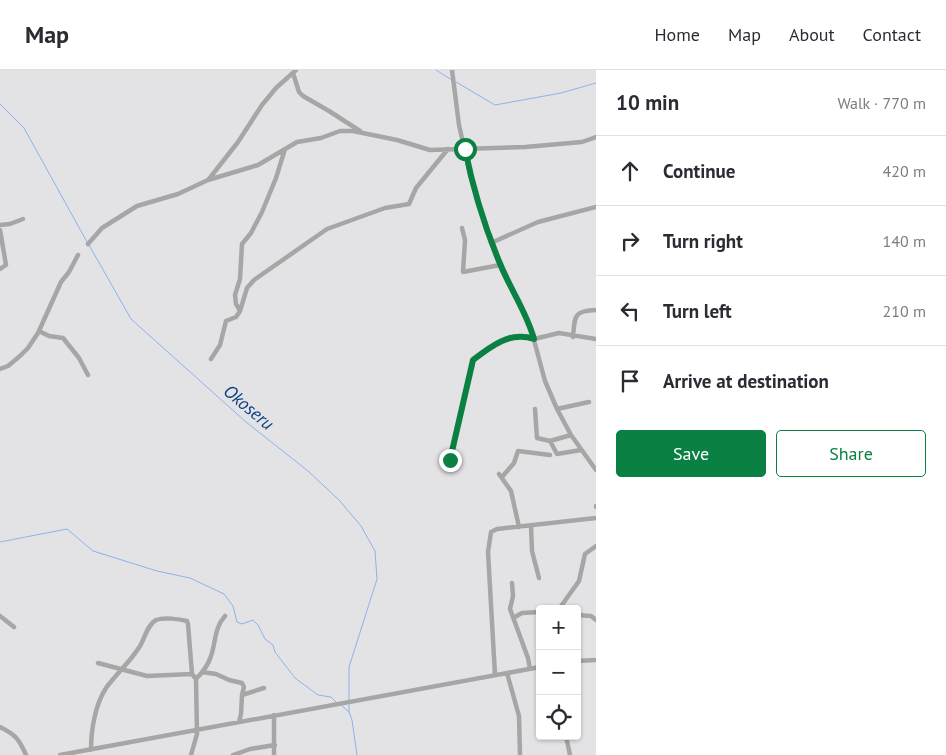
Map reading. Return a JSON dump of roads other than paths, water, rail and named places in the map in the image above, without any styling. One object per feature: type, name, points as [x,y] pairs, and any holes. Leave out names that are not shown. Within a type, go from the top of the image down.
[{"type":"street","points":[[452,71],[459,125],[474,189],[491,243],[526,317],[545,381],[557,409],[571,435],[596,470]]},
{"type":"street","points":[[208,180],[243,136],[262,105],[276,88],[295,72],[300,92],[303,96],[363,134]]},
{"type":"street","points":[[88,244],[102,228],[137,206],[178,194],[208,180],[258,165],[297,142],[321,138],[340,131],[347,130],[397,140],[430,150],[525,147],[582,142],[596,137]]},
{"type":"street","points":[[240,311],[236,304],[235,295],[240,279],[242,244],[251,233],[262,212],[285,149]]},
{"type":"street","points":[[210,360],[220,345],[226,321],[236,317],[240,311],[247,288],[254,280],[327,229],[385,208],[408,204],[416,188],[448,149]]},
{"type":"street","points":[[491,243],[538,222],[596,206]]},
{"type":"street","points":[[0,225],[10,224],[23,218]]},
{"type":"street","points":[[462,228],[465,240],[463,272],[500,265]]},
{"type":"street","points":[[0,230],[6,265],[0,268]]},
{"type":"street","points":[[0,369],[8,366],[28,348],[39,331],[60,282],[69,272],[78,255]]},
{"type":"street","points":[[574,336],[577,314],[579,312],[596,310]]},
{"type":"street","points":[[39,331],[49,336],[63,338],[79,358],[88,375]]},
{"type":"street","points":[[450,460],[473,360],[510,337],[519,336],[534,339],[559,333],[596,339]]},
{"type":"street","points":[[557,409],[589,402]]},
{"type":"street","points":[[535,409],[537,438],[550,441],[571,435]]},
{"type":"street","points":[[550,441],[557,454],[581,450]]},
{"type":"street","points":[[519,527],[511,491],[500,475],[514,463],[518,451],[550,455]]},
{"type":"street","points":[[495,676],[488,552],[490,533],[492,530],[596,518]]},
{"type":"street","points":[[531,526],[532,551],[539,578]]},
{"type":"street","points":[[562,605],[579,581],[585,554],[596,546]]},
{"type":"street","points":[[512,583],[513,596],[510,608],[528,658],[530,669]]},
{"type":"street","points":[[513,618],[522,613],[536,612]]},
{"type":"street","points":[[0,616],[14,628]]},
{"type":"street","points":[[196,679],[211,659],[214,639],[220,621],[225,616]]},
{"type":"street","points":[[581,616],[591,616],[596,620]]},
{"type":"street","points":[[91,750],[91,733],[99,701],[107,688],[140,645],[147,629],[154,622],[177,619],[185,620],[188,624],[192,674],[196,679],[197,730],[191,755]]},
{"type":"street","points":[[581,661],[596,660]]},
{"type":"street","points":[[98,663],[147,676],[192,674]]},
{"type":"street","points":[[60,755],[81,753],[274,715],[536,667]]},
{"type":"street","points":[[202,672],[242,682],[244,687],[241,714],[238,722]]},
{"type":"street","points":[[507,673],[519,716],[520,755]]},
{"type":"street","points":[[242,696],[264,688]]},
{"type":"street","points":[[274,715],[274,755]]},
{"type":"street","points":[[0,727],[20,740],[26,755]]},
{"type":"street","points":[[567,740],[570,755]]},
{"type":"street","points":[[233,755],[250,749],[275,745]]},
{"type":"waterway","points":[[436,70],[452,80]]},
{"type":"waterway","points":[[456,82],[495,105],[561,93],[596,83]]},
{"type":"waterway","name":"Okoseru","points":[[0,104],[24,128],[87,242]]},
{"type":"waterway","name":"Okoseru","points":[[89,245],[131,319],[246,422],[308,471],[339,500],[361,526],[375,551],[377,579],[349,667],[349,712],[357,755]]},
{"type":"waterway","points":[[0,542],[67,529],[93,551],[157,571],[190,578],[224,594],[233,606],[237,622],[242,624],[253,620],[258,625],[265,639],[273,645],[275,652],[295,678],[318,695],[331,697],[337,703]]},
{"type":"waterway","points":[[341,705],[349,712]]}]
